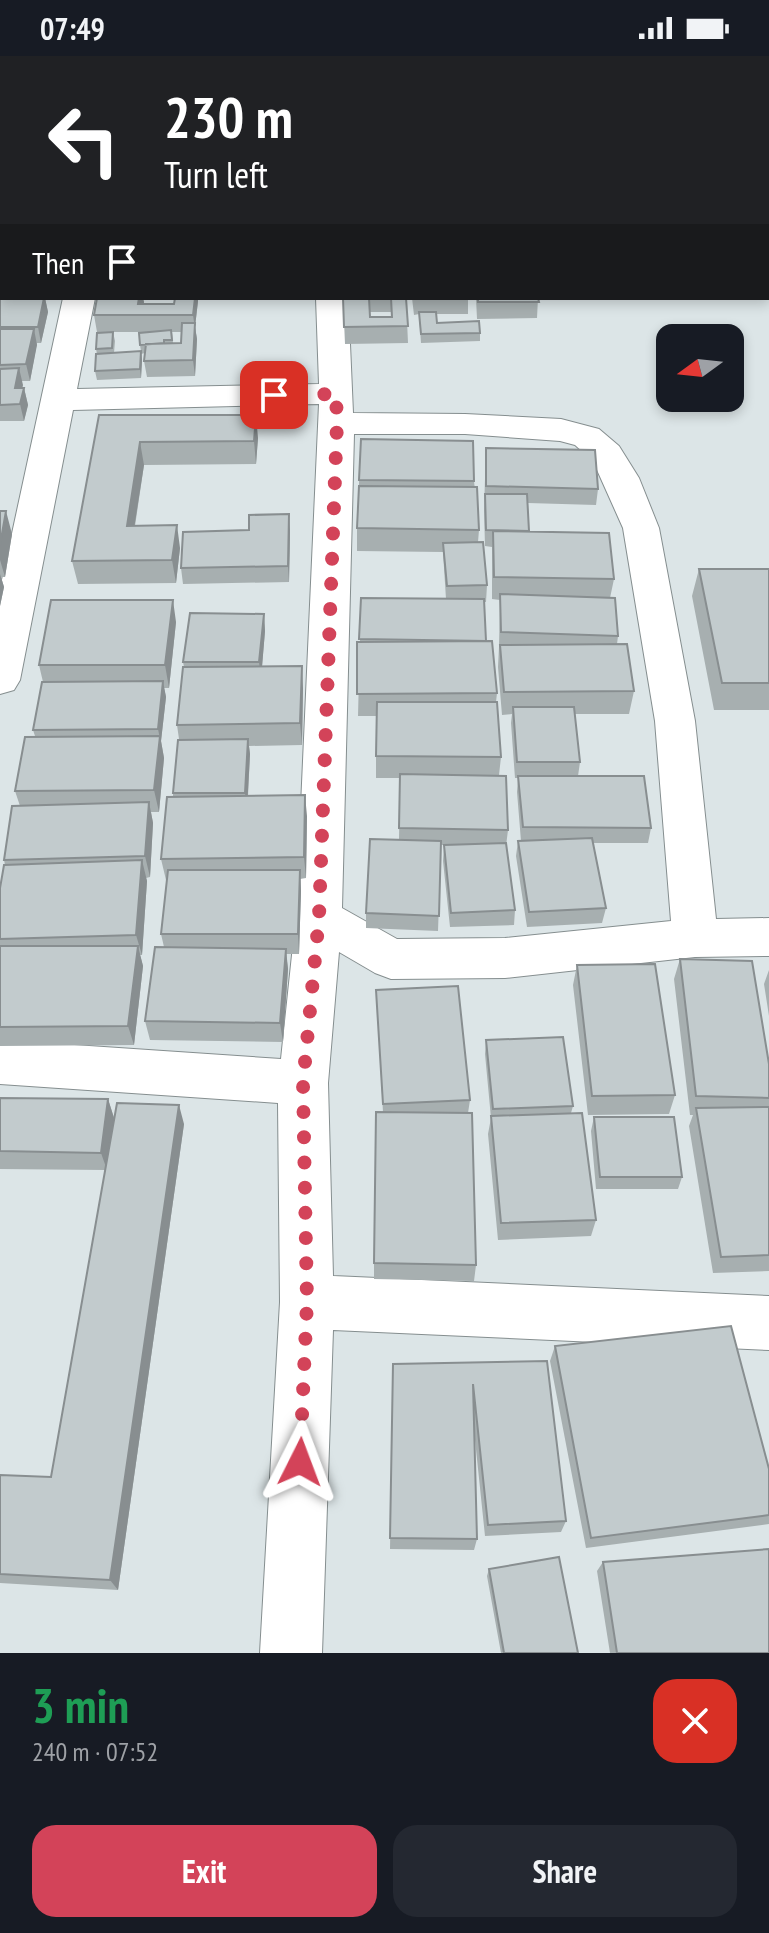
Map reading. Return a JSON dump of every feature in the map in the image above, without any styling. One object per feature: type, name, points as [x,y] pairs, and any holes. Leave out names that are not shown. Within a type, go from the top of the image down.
[{"type":"street","points":[[0,680],[79,300]]},
{"type":"street","points":[[291,1653],[307,1302],[303,1083],[319,917],[336,408],[332,300]]},
{"type":"street","points":[[58,400],[336,408],[465,424],[561,430],[587,437],[607,454],[621,478],[641,528],[675,721],[695,938]]},
{"type":"street","points":[[319,917],[391,959],[505,958],[695,938],[769,937]]},
{"type":"street","points":[[0,1062],[303,1083]]},
{"type":"street","points":[[307,1302],[769,1323]]},
{"type":"building","points":[[0,300],[44,300],[38,327],[0,327]]},
{"type":"building","points":[[97,300],[174,304],[175,300],[195,300],[193,315],[94,315]]},
{"type":"building","points":[[343,300],[369,300],[370,317],[392,317],[391,300],[406,300],[408,326],[344,327]]},
{"type":"building","points":[[538,300],[539,302],[478,302]]},
{"type":"building","points":[[419,312],[436,312],[437,323],[479,321],[480,333],[421,334]]},
{"type":"building","points":[[182,323],[195,323],[193,360],[144,361],[146,344],[181,343]]},
{"type":"building","points":[[0,329],[34,329],[26,364],[0,365]]},
{"type":"building","points":[[171,330],[172,340],[140,345],[139,333]]},
{"type":"building","points":[[113,332],[112,348],[96,349],[97,333]]},
{"type":"building","points":[[141,351],[140,369],[95,371],[96,354]]},
{"type":"building","points":[[19,368],[15,388],[24,388],[20,404],[0,405],[0,369]]},
{"type":"building","points":[[99,415],[256,415],[254,441],[140,442],[127,526],[177,525],[172,560],[72,561]]},
{"type":"building","points":[[361,439],[473,441],[474,481],[359,480]]},
{"type":"building","points":[[486,448],[595,450],[598,489],[486,486]]},
{"type":"building","points":[[359,486],[477,487],[479,530],[357,528]]},
{"type":"building","points":[[485,494],[527,494],[529,531],[486,530]]},
{"type":"building","points":[[0,511],[6,511],[0,545]]},
{"type":"building","points":[[289,514],[288,566],[181,568],[183,532],[249,530],[249,515]]},
{"type":"building","points":[[493,531],[609,533],[614,579],[494,577]]},
{"type":"building","points":[[483,542],[487,585],[447,586],[443,543]]},
{"type":"building","points":[[699,569],[769,569],[769,683],[722,683]]},
{"type":"building","points":[[500,594],[615,598],[618,636],[501,632]]},
{"type":"building","points":[[361,598],[484,599],[486,641],[359,639]]},
{"type":"building","points":[[51,600],[173,600],[165,665],[39,665]]},
{"type":"building","points":[[190,613],[264,614],[259,662],[183,662]]},
{"type":"building","points":[[492,641],[497,693],[357,694],[357,642]]},
{"type":"building","points":[[627,644],[634,691],[504,692],[500,645]]},
{"type":"building","points":[[302,666],[300,723],[177,725],[183,667]]},
{"type":"building","points":[[163,681],[158,729],[33,730],[42,682]]},
{"type":"building","points":[[377,702],[497,702],[501,757],[376,756]]},
{"type":"building","points":[[513,707],[574,707],[580,762],[517,762]]},
{"type":"building","points":[[160,736],[154,790],[15,791],[25,737]]},
{"type":"building","points":[[248,739],[245,793],[173,793],[178,740]]},
{"type":"building","points":[[400,774],[506,776],[508,830],[399,828]]},
{"type":"building","points":[[518,776],[644,776],[651,828],[523,827]]},
{"type":"building","points":[[305,795],[304,857],[161,859],[167,797]]},
{"type":"building","points":[[149,802],[145,856],[4,860],[12,806]]},
{"type":"building","points":[[592,838],[606,908],[529,912],[518,841]]},
{"type":"building","points":[[370,839],[441,841],[439,916],[366,913]]},
{"type":"building","points":[[506,843],[515,910],[451,913],[444,845]]},
{"type":"building","points":[[142,860],[136,935],[0,939],[0,888],[4,865]]},
{"type":"building","points":[[168,870],[300,870],[298,934],[161,934]]},
{"type":"building","points":[[0,946],[138,946],[128,1026],[0,1027]]},
{"type":"building","points":[[155,947],[286,949],[280,1023],[145,1021]]},
{"type":"building","points":[[680,959],[752,961],[769,1064],[769,1098],[696,1096]]},
{"type":"building","points":[[655,964],[675,1095],[592,1096],[577,965]]},
{"type":"building","points":[[458,986],[470,1100],[383,1104],[376,990]]},
{"type":"building","points":[[563,1037],[573,1106],[493,1109],[486,1040]]},
{"type":"building","points":[[0,1098],[108,1099],[101,1153],[0,1151]]},
{"type":"building","points":[[117,1103],[179,1105],[110,1580],[0,1574],[0,1475],[51,1477]]},
{"type":"building","points":[[769,1107],[769,1255],[721,1257],[696,1108]]},
{"type":"building","points":[[376,1112],[472,1113],[476,1265],[374,1263]]},
{"type":"building","points":[[582,1113],[596,1220],[501,1223],[491,1116]]},
{"type":"building","points":[[594,1117],[674,1117],[682,1177],[600,1177]]},
{"type":"building","points":[[731,1326],[769,1469],[769,1515],[591,1538],[555,1346]]},
{"type":"building","points":[[547,1361],[566,1521],[488,1525],[473,1384],[477,1539],[390,1538],[393,1364]]},
{"type":"building","points":[[769,1549],[769,1653],[617,1653],[603,1562]]},
{"type":"building","points":[[559,1557],[578,1653],[504,1653],[489,1569]]},
{"type":"route","points":[[274,395],[336,394],[337,423],[319,917],[303,1083],[307,1302],[300,1462]]}]
